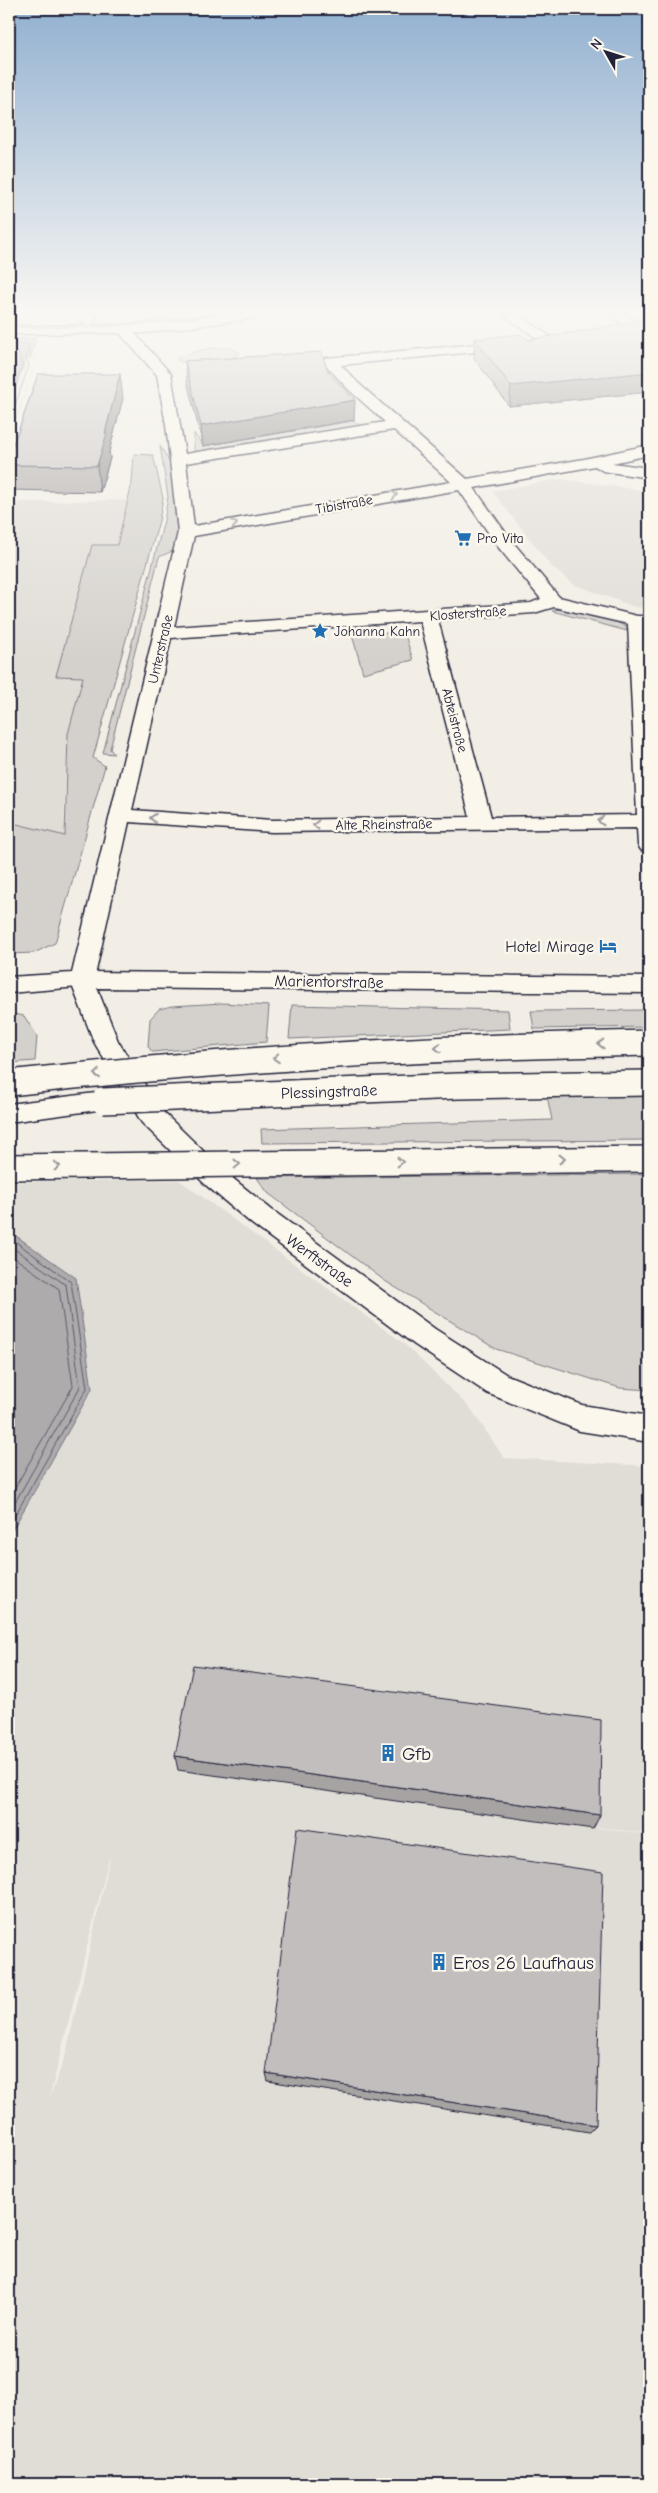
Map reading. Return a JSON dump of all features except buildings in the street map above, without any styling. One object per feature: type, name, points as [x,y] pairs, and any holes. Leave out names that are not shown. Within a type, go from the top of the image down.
[{"type":"main road","name":"Unterstraße","points":[[82,980],[118,816],[138,743],[186,532],[174,430]]},
{"type":"main road","points":[[177,460],[364,430]]},
{"type":"main road","points":[[404,430],[462,483],[505,544],[540,588],[553,601],[643,621],[649,844]]},
{"type":"main road","name":"Tibistraße","points":[[186,532],[462,483],[584,464],[649,450]]},
{"type":"main road","points":[[584,464],[649,473]]},
{"type":"main road","name":"Klosterstraße","points":[[164,633],[428,617],[534,608],[553,601]]},
{"type":"main road","name":"Abteistraße","points":[[428,617],[482,823]]},
{"type":"main road","name":"Alte Rheinstraße","points":[[118,816],[272,826],[648,821]]},
{"type":"main road","name":"Marientorstraße","points":[[9,985],[82,980],[649,985]]},
{"type":"main road","name":"Werftstraße","points":[[82,980],[106,1042],[151,1116],[216,1180],[262,1217],[425,1337],[497,1384],[580,1418],[649,1430]]},
{"type":"main road","points":[[9,1084],[249,1060],[390,1050],[530,1044],[649,1043]]},
{"type":"main road","name":"Plessingstraße","points":[[9,1113],[103,1101],[448,1086],[649,1084]]},
{"type":"main road","points":[[9,1100],[103,1101]]},
{"type":"main road","points":[[9,1167],[649,1159]]},
{"type":"shaded area","points":[[298,430],[333,430],[194,452],[194,433],[203,446]]},
{"type":"shaded area","points":[[160,446],[169,461],[176,496],[180,533],[177,549],[159,557],[110,749],[114,754],[103,753],[164,521],[168,497]]},
{"type":"shaded area","points":[[134,454],[153,455],[163,498],[159,521],[93,758],[105,766],[55,943],[34,953],[9,954],[9,822],[65,836],[68,734],[83,677],[56,676],[92,545],[117,545],[132,483]]},
{"type":"shaded area","points":[[559,479],[649,491],[649,608],[635,607],[573,584],[551,566],[492,491]]},
{"type":"shaded area","points":[[127,500],[117,546],[92,546],[56,676],[83,677],[68,734],[64,813],[65,837],[9,822],[9,535],[18,502]]},
{"type":"shaded area","points":[[562,608],[615,621],[626,627],[627,631],[552,611]]},
{"type":"shaded area","points":[[404,632],[413,660],[363,673],[352,635]]},
{"type":"shaded area","points":[[222,1003],[269,1006],[266,1042],[152,1052],[148,1046],[150,1019],[159,1009],[172,1006]]},
{"type":"shaded area","points":[[292,1005],[508,1010],[510,1029],[289,1039]]},
{"type":"shaded area","points":[[649,1010],[649,1027],[534,1029],[531,1011]]},
{"type":"shaded area","points":[[9,1013],[24,1016],[37,1036],[35,1061],[9,1063]]},
{"type":"shaded area","points":[[547,1096],[649,1096],[649,1140],[262,1143],[261,1129],[552,1120]]},
{"type":"shaded area","points":[[649,1174],[649,1390],[620,1388],[496,1349],[385,1281],[268,1193],[257,1178]]},
{"type":"shaded area","points":[[179,1180],[403,1343],[471,1409],[504,1458],[649,1466],[649,1834],[298,1786],[649,1835],[649,2484],[9,2484],[9,1536],[92,1389],[76,1278],[9,1231],[9,1182]],"holes":[[[110,1858],[66,2053],[49,2100]]]},
{"type":"water","points":[[9,1231],[76,1278],[92,1389],[9,1536]]},
{"type":"place","name":"Pro Vita","points":[[463,538]]},
{"type":"place","name":"Johanna Kahn","points":[[320,631]]},
{"type":"place","name":"Hotel Mirage","points":[[608,946]]},
{"type":"place","name":"Gfb","points":[[388,1753]]},
{"type":"place","name":"Eros 26 Laufhaus","points":[[439,1962]]}]
